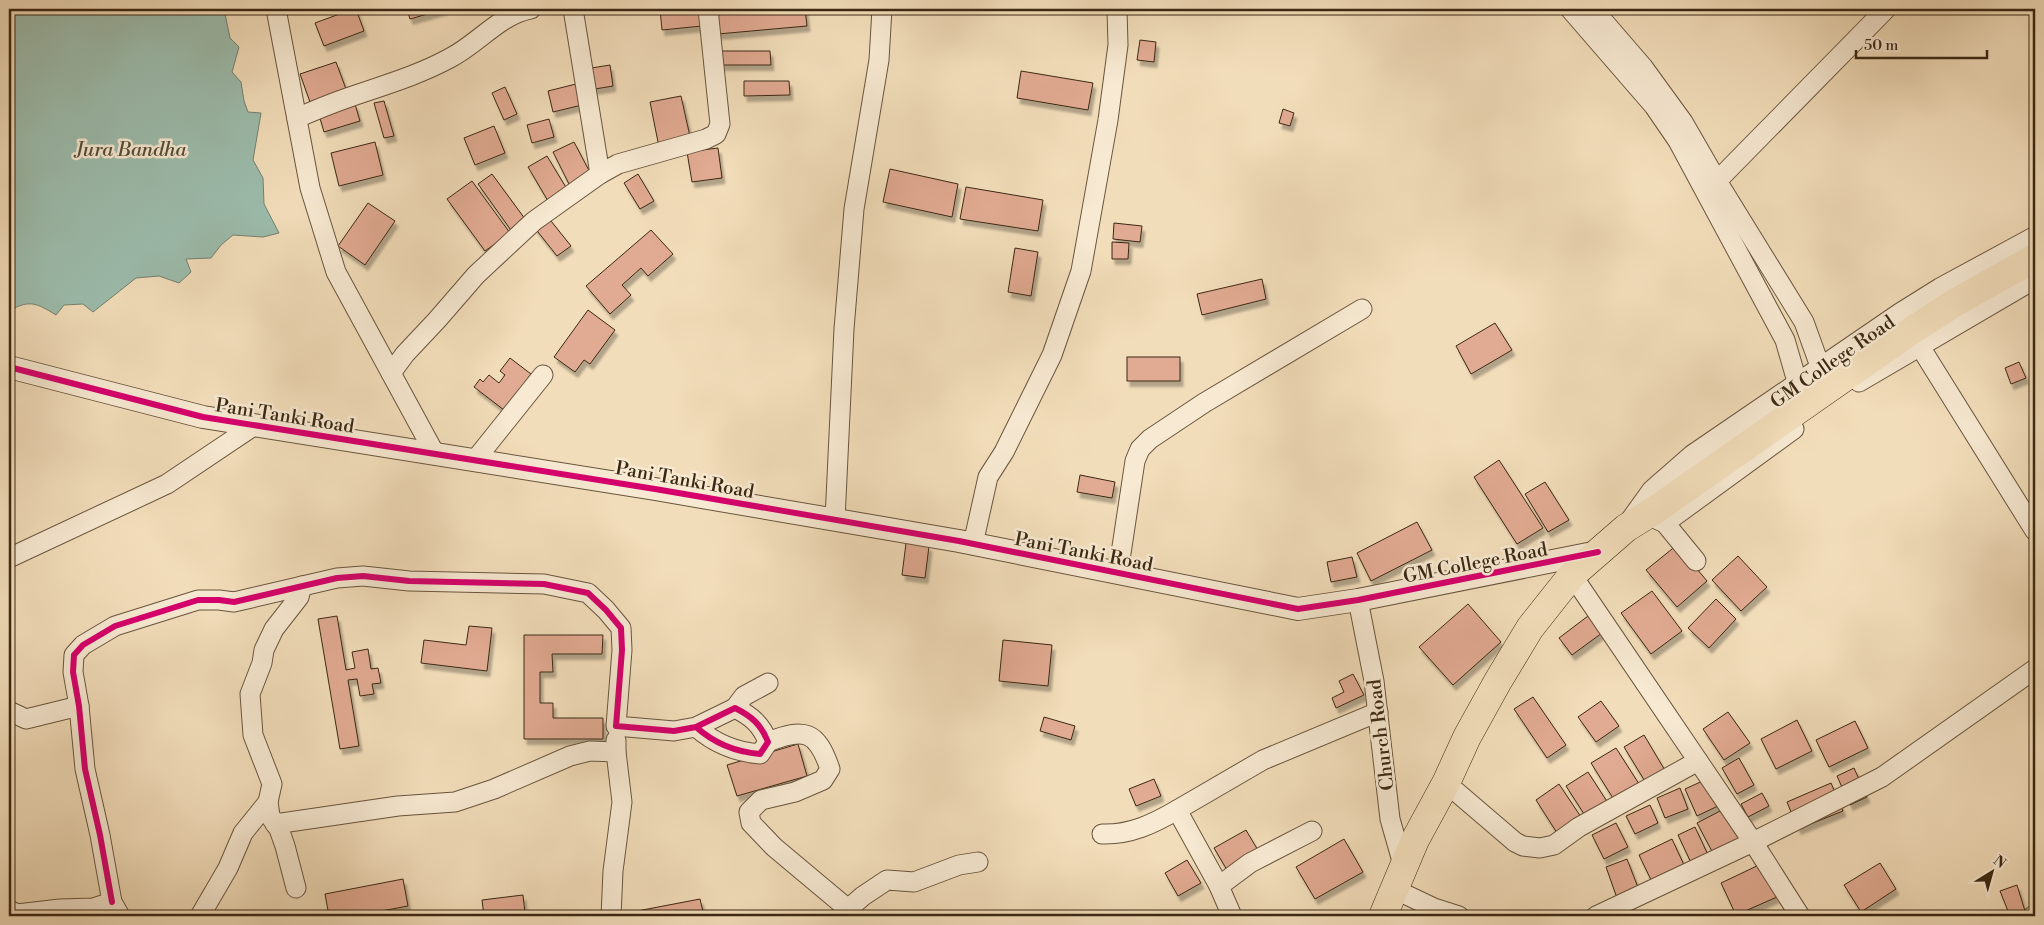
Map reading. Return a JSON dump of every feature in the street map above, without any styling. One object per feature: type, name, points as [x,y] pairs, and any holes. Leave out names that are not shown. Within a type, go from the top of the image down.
[{"type":"main road","points":[[1383,916],[1416,840],[1446,783],[1467,737],[1530,628],[1572,575],[1598,552],[1648,519],[1905,336],[1956,302],[2035,258]]},
{"type":"street","points":[[276,9],[310,188],[336,272],[435,454]]},
{"type":"street","points":[[297,118],[346,98],[399,81],[451,58],[500,22],[523,10],[531,9]]},
{"type":"street","points":[[573,9],[600,174]]},
{"type":"street","points":[[391,373],[405,354],[476,274],[534,221],[600,174],[618,164],[706,139],[716,134],[720,124],[708,9]]},
{"type":"street","points":[[834,520],[844,330],[854,209],[879,60],[882,9]]},
{"type":"street","points":[[972,544],[988,477],[1004,452],[1052,355],[1081,271],[1108,120],[1118,45],[1117,9]]},
{"type":"street","points":[[1570,9],[1654,106],[1678,141],[1785,340],[1798,385]]},
{"type":"street","points":[[1593,9],[1643,67],[1683,122],[1804,322],[1821,369]]},
{"type":"street","points":[[1717,181],[1886,9]]},
{"type":"street","name":"GM College Road","points":[[1648,519],[1653,491],[1693,456],[1941,289],[2035,238]]},
{"type":"street","points":[[1696,561],[1648,519],[1856,384],[2035,279]]},
{"type":"street","points":[[1118,573],[1135,461],[1140,449],[1150,439],[1204,403],[1362,309]]},
{"type":"street","points":[[1920,346],[2029,510],[2035,531]]},
{"type":"street","name":"Pani Tanki Road","points":[[9,367],[203,417],[475,460],[972,544],[1298,608],[1358,600]]},
{"type":"street","points":[[475,460],[543,376]]},
{"type":"street","points":[[9,558],[167,484],[255,425]]},
{"type":"street","name":"GM College Road","points":[[1358,600],[1598,552]]},
{"type":"street","points":[[1572,575],[1753,842],[1800,916]]},
{"type":"street","points":[[9,911],[17,914],[60,909],[116,909],[85,769],[79,706],[73,672],[74,655],[84,645],[115,626],[198,600],[234,602],[337,578],[363,576],[409,582],[544,584],[588,593],[621,628],[622,650],[616,726],[616,752],[622,802],[611,916]]},
{"type":"street","points":[[296,888],[292,867],[270,816],[268,802],[272,784],[253,734],[250,694],[262,663],[264,650],[274,629],[299,597],[302,586]]},
{"type":"street","name":"Church Road","points":[[1358,600],[1374,681],[1399,879]]},
{"type":"street","points":[[1596,916],[1753,842],[1882,777],[2035,669]]},
{"type":"street","points":[[616,726],[674,731],[696,727],[735,708],[744,696],[768,683]]},
{"type":"street","points":[[9,710],[26,719],[79,706]]},
{"type":"street","points":[[735,708],[752,717],[763,730],[768,742]]},
{"type":"street","points":[[1102,834],[1134,831],[1157,822],[1263,760],[1378,712]]},
{"type":"street","points":[[696,727],[707,737],[740,752],[760,754],[768,742],[782,736],[799,733],[812,736],[823,748],[830,769],[823,780],[795,792],[761,800],[749,812],[751,823],[774,847],[856,909]]},
{"type":"street","points":[[275,824],[398,806],[455,802],[494,789],[570,756],[590,751],[616,752]]},
{"type":"street","points":[[1446,783],[1515,842],[1523,846],[1540,848],[1554,845],[1578,827],[1698,761]]},
{"type":"street","points":[[200,916],[228,868],[243,832],[268,802]]},
{"type":"street","points":[[1177,810],[1219,886],[1232,916]]},
{"type":"street","points":[[1219,886],[1250,863],[1312,831]]},
{"type":"street","points":[[830,916],[834,913],[856,909],[887,880],[914,882],[959,865],[978,862]]},
{"type":"street","points":[[1399,879],[1434,908],[1459,916]]},
{"type":"water","name":"Jura Bandha","points":[[9,9],[224,9],[230,38],[239,47],[232,72],[241,82],[248,112],[261,113],[253,160],[263,178],[264,204],[279,233],[263,237],[233,235],[221,245],[211,258],[186,259],[191,272],[179,283],[159,276],[136,278],[93,312],[83,304],[64,305],[56,315],[34,304],[24,305],[11,310],[9,308]]},
{"type":"building","points":[[356,9],[364,31],[324,46],[315,23]]},
{"type":"building","points":[[407,9],[445,9],[410,19]]},
{"type":"building","points":[[660,9],[700,9],[702,26],[662,30]]},
{"type":"building","points":[[805,9],[807,26],[718,34],[716,15]]},
{"type":"building","points":[[1140,40],[1156,42],[1154,62],[1137,60]]},
{"type":"building","points":[[718,51],[770,51],[771,65],[718,65]]},
{"type":"building","points":[[336,62],[346,89],[310,102],[300,74]]},
{"type":"building","points":[[610,65],[613,86],[589,90],[585,69]]},
{"type":"building","points":[[1021,71],[1093,83],[1088,110],[1017,98]]},
{"type":"building","points":[[744,81],[789,81],[790,95],[744,96]]},
{"type":"building","points":[[576,84],[582,105],[553,112],[548,91]]},
{"type":"building","points":[[505,87],[517,114],[504,120],[492,93]]},
{"type":"building","points":[[681,96],[691,141],[659,147],[650,102]]},
{"type":"building","points":[[384,101],[394,136],[384,138],[374,103]]},
{"type":"building","points":[[355,104],[360,121],[324,132],[319,115]]},
{"type":"building","points":[[1283,109],[1294,113],[1290,126],[1279,123]]},
{"type":"building","points":[[549,119],[554,137],[532,143],[527,125]]},
{"type":"building","points":[[494,126],[505,153],[475,165],[464,138]]},
{"type":"building","points":[[375,142],[383,175],[339,186],[331,153]]},
{"type":"building","points":[[574,142],[593,178],[571,188],[553,152]]},
{"type":"building","points":[[718,148],[722,178],[692,182],[687,152]]},
{"type":"building","points":[[547,156],[567,189],[548,201],[528,167]]},
{"type":"building","points":[[890,169],[958,184],[952,217],[883,202]]},
{"type":"building","points":[[492,174],[528,223],[513,233],[478,184]]},
{"type":"building","points":[[638,174],[654,201],[640,209],[624,183]]},
{"type":"building","points":[[472,181],[510,233],[485,251],[447,199]]},
{"type":"building","points":[[966,187],[1043,200],[1038,231],[960,219]]},
{"type":"building","points":[[368,203],[395,221],[365,265],[338,246]]},
{"type":"building","points":[[547,216],[571,246],[557,256],[534,227]]},
{"type":"building","points":[[1114,223],[1142,226],[1140,242],[1113,239]]},
{"type":"building","points":[[651,230],[673,254],[648,276],[641,268],[622,285],[631,295],[610,314],[586,286]]},
{"type":"building","points":[[1112,242],[1129,243],[1128,259],[1112,259]]},
{"type":"building","points":[[1015,248],[1038,252],[1031,296],[1008,292]]},
{"type":"building","points":[[1262,279],[1266,299],[1202,315],[1197,294]]},
{"type":"building","points":[[588,310],[615,330],[590,364],[584,360],[575,372],[554,357]]},
{"type":"building","points":[[1495,323],[1512,350],[1471,374],[1456,346]]},
{"type":"building","points":[[1127,357],[1180,357],[1180,381],[1127,381]]},
{"type":"building","points":[[510,358],[531,374],[504,410],[474,387],[480,379],[483,382],[489,375],[499,383],[505,375],[500,371]]},
{"type":"building","points":[[2019,362],[2026,378],[2011,384],[2005,368]]},
{"type":"building","points":[[1499,460],[1543,528],[1517,544],[1474,477]]},
{"type":"building","points":[[1080,475],[1115,482],[1112,498],[1077,492]]},
{"type":"building","points":[[1545,482],[1569,520],[1548,532],[1525,494]]},
{"type":"building","points":[[1417,522],[1432,550],[1371,581],[1357,553]]},
{"type":"building","points":[[906,543],[929,546],[925,578],[902,575]]},
{"type":"building","points":[[1677,545],[1707,581],[1677,607],[1646,570]]},
{"type":"building","points":[[1738,556],[1767,587],[1741,611],[1712,580]]},
{"type":"building","points":[[1352,557],[1357,577],[1331,582],[1327,562]]},
{"type":"building","points":[[1652,591],[1682,631],[1651,654],[1621,613]]},
{"type":"building","points":[[1716,599],[1736,619],[1709,648],[1688,628]]},
{"type":"building","points":[[1468,604],[1501,642],[1453,685],[1419,647]]},
{"type":"building","points":[[337,616],[346,670],[355,668],[352,652],[368,649],[371,669],[378,668],[381,683],[372,684],[374,694],[360,696],[357,679],[348,680],[359,746],[340,749],[318,619]]},
{"type":"building","points":[[1588,616],[1602,633],[1572,655],[1559,638]]},
{"type":"building","points":[[469,626],[492,628],[487,671],[421,663],[424,640],[466,645]]},
{"type":"building","points":[[524,635],[603,635],[602,654],[552,654],[553,672],[540,672],[540,703],[553,703],[553,718],[603,718],[603,739],[524,739]]},
{"type":"building","points":[[1003,640],[1052,645],[1048,686],[999,681]]},
{"type":"building","points":[[1353,674],[1364,695],[1336,708],[1332,698],[1344,692],[1339,681]]},
{"type":"building","points":[[1533,697],[1566,745],[1547,758],[1514,709]]},
{"type":"building","points":[[1601,701],[1619,726],[1596,742],[1578,717]]},
{"type":"building","points":[[1728,712],[1750,743],[1724,760],[1703,729]]},
{"type":"building","points":[[1044,717],[1075,726],[1071,740],[1040,731]]},
{"type":"building","points":[[1797,720],[1812,751],[1776,769],[1761,739]]},
{"type":"building","points":[[1855,721],[1868,748],[1829,767],[1816,740]]},
{"type":"building","points":[[1644,735],[1666,772],[1646,783],[1624,747]]},
{"type":"building","points":[[798,744],[807,776],[737,796],[727,765]]},
{"type":"building","points":[[1616,748],[1641,787],[1616,803],[1591,763]]},
{"type":"building","points":[[1739,758],[1754,785],[1737,794],[1722,768]]},
{"type":"building","points":[[1854,768],[1867,797],[1850,805],[1837,776]]},
{"type":"building","points":[[1588,772],[1608,803],[1586,817],[1566,786]]},
{"type":"building","points":[[1154,779],[1161,796],[1136,806],[1129,789]]},
{"type":"building","points":[[1707,779],[1720,805],[1697,816],[1685,789]]},
{"type":"building","points":[[1831,783],[1843,811],[1798,829],[1787,802]]},
{"type":"building","points":[[1559,784],[1583,820],[1559,836],[1536,800]]},
{"type":"building","points":[[1680,788],[1688,809],[1665,818],[1657,798]]},
{"type":"building","points":[[1762,793],[1769,806],[1748,817],[1741,804]]},
{"type":"building","points":[[1650,805],[1658,823],[1635,834],[1626,816]]},
{"type":"building","points":[[1724,809],[1742,843],[1715,857],[1697,823]]},
{"type":"building","points":[[1616,823],[1628,847],[1604,859],[1592,835]]},
{"type":"building","points":[[1695,827],[1710,859],[1693,867],[1678,835]]},
{"type":"building","points":[[1246,830],[1259,852],[1227,870],[1214,848]]},
{"type":"building","points":[[1344,839],[1363,872],[1315,899],[1296,867]]},
{"type":"building","points":[[1672,839],[1685,867],[1652,882],[1639,855]]},
{"type":"building","points":[[1627,859],[1639,890],[1617,898],[1606,867]]},
{"type":"building","points":[[1187,860],[1201,883],[1178,896],[1165,873]]},
{"type":"building","points":[[1880,863],[1896,889],[1861,912],[1844,885]]},
{"type":"building","points":[[1761,864],[1777,897],[1736,915],[1721,883]]},
{"type":"building","points":[[403,879],[408,906],[355,916],[329,916],[325,894]]},
{"type":"building","points":[[2017,885],[2025,911],[2010,916],[2000,891]]},
{"type":"building","points":[[523,895],[525,913],[484,916],[482,900]]},
{"type":"building","points":[[700,899],[704,916],[633,916],[632,912]]},
{"type":"cycle path","points":[[9,367],[203,417],[655,489],[959,541],[1298,609],[1358,600],[1598,552]]},
{"type":"cycle path","points":[[112,902],[100,835],[85,769],[79,706],[73,672],[74,655],[83,645],[115,626],[198,600],[234,602],[337,578],[363,576],[409,581],[544,584],[588,593],[621,628],[622,650],[616,726],[674,731],[696,727],[735,708],[755,721],[768,742],[760,754],[743,751],[718,742],[696,727]]}]
